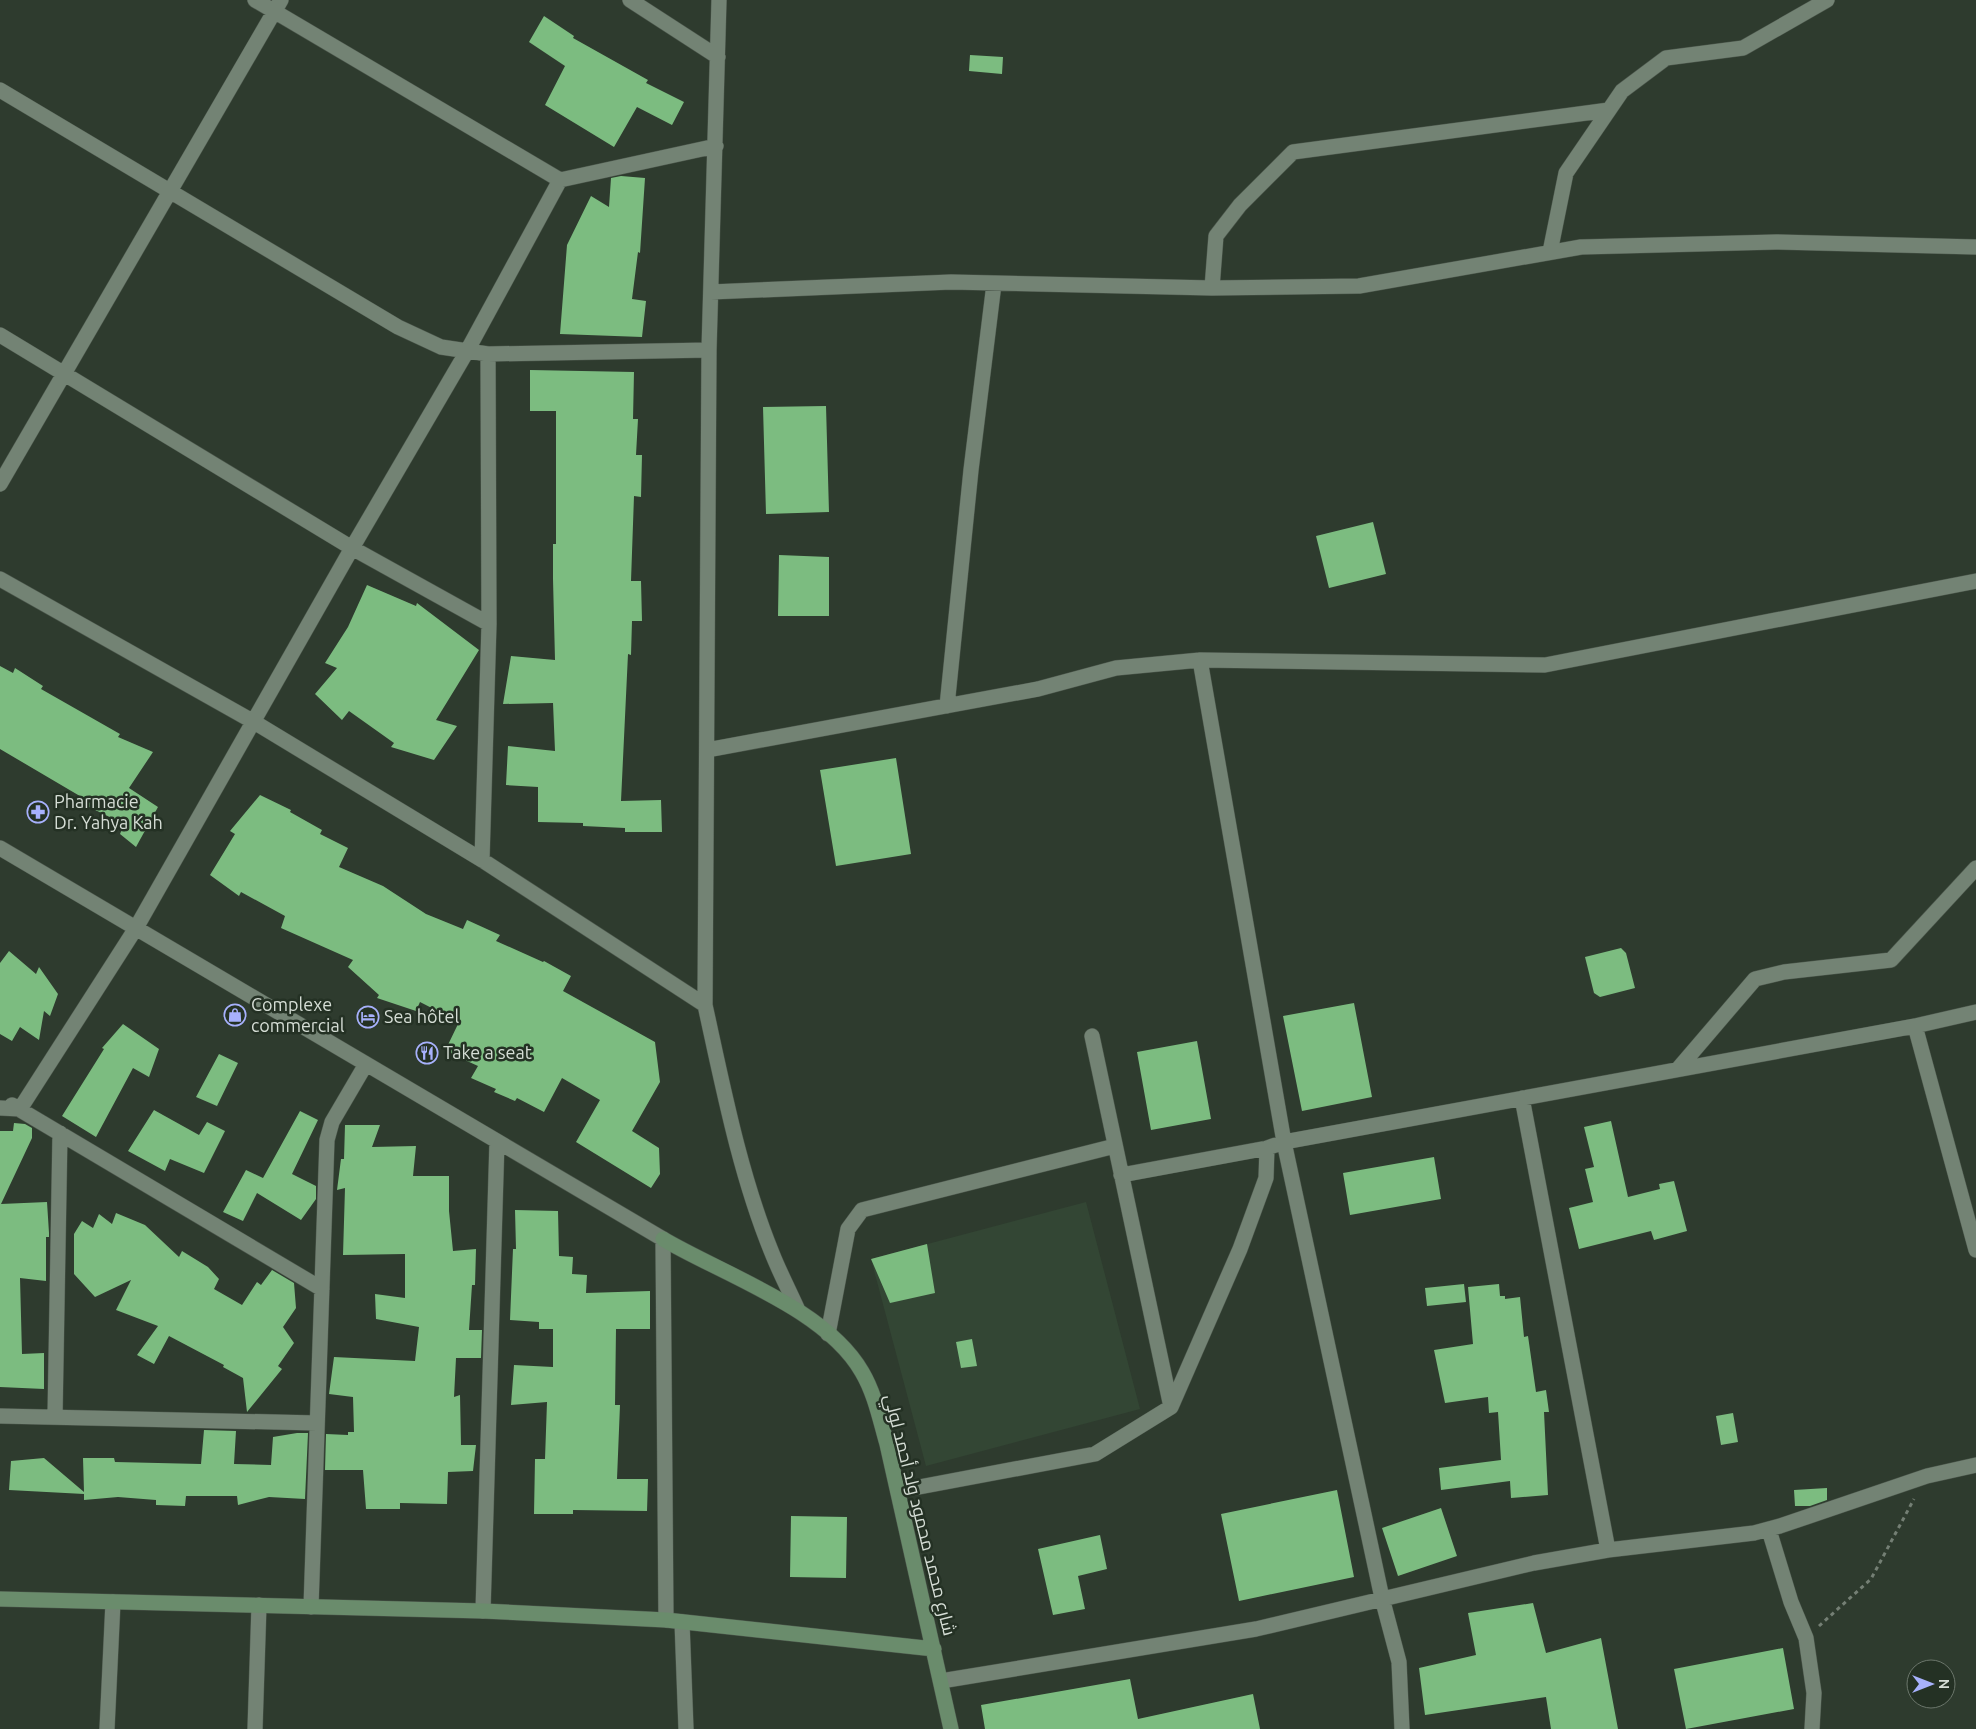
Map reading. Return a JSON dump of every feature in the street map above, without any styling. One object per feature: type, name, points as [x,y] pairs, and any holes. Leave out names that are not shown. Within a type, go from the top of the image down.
[{"type":"street","points":[[254,0],[277,6],[560,180],[716,146]]},
{"type":"street","points":[[630,0],[718,57]]},
{"type":"street","points":[[719,0],[709,350],[705,1006],[719,1068],[755,1204],[771,1252],[797,1308]]},
{"type":"street","points":[[1550,252],[1566,173],[1622,90],[1666,58],[1743,48],[1827,0]]},
{"type":"street","points":[[0,484],[277,6]]},
{"type":"street","points":[[0,90],[170,189],[416,337],[441,347],[488,354],[709,350]]},
{"type":"street","points":[[1212,288],[1216,236],[1240,205],[1292,152],[1609,110]]},
{"type":"street","points":[[20,1109],[136,928],[466,352],[560,180]]},
{"type":"street","points":[[711,292],[951,282],[1212,288],[1359,286],[1581,247],[1776,242],[1976,247]]},
{"type":"street","points":[[947,706],[970,480],[994,284]]},
{"type":"street","points":[[0,335],[352,548],[489,624]]},
{"type":"street","points":[[482,860],[489,624],[488,354]]},
{"type":"street","points":[[0,579],[254,722],[482,860],[705,1006]]},
{"type":"street","points":[[707,750],[1038,689],[1116,668],[1200,660],[1545,665],[1976,581]]},
{"type":"street","points":[[1200,660],[1284,1142],[1382,1598],[1399,1662],[1402,1729]]},
{"type":"street","points":[[0,848],[662,1239],[666,1620]]},
{"type":"street","points":[[1678,1069],[1755,979],[1784,972],[1891,960],[1976,868]]},
{"type":"street","points":[[1122,1175],[1266,1148],[1284,1142],[1915,1026],[1976,1012]]},
{"type":"street","points":[[1915,1026],[1976,1250]]},
{"type":"street","points":[[1092,1036],[1171,1408]]},
{"type":"street","points":[[311,1607],[327,1140],[332,1122],[366,1064]]},
{"type":"street","points":[[0,1098],[322,1289]]},
{"type":"street","points":[[1522,1098],[1608,1550]]},
{"type":"street","points":[[0,1108],[20,1109]]},
{"type":"street","points":[[55,1417],[60,1133]]},
{"type":"street","points":[[482,1611],[497,1141]]},
{"type":"street","points":[[828,1334],[848,1229],[862,1210],[1115,1146]]},
{"type":"street","points":[[898,1491],[1095,1454],[1171,1408],[1243,1240],[1266,1178],[1266,1148]]},
{"type":"street","name":"شارع محمد محمود ولد أحمد لولي","points":[[662,1239],[797,1308],[828,1334],[862,1372],[884,1435],[898,1491],[951,1729]]},
{"type":"street","points":[[0,1416],[317,1423]]},
{"type":"street","points":[[941,1681],[1256,1629],[1534,1562],[1608,1550],[1769,1530],[1926,1476],[1976,1465]]},
{"type":"street","points":[[1769,1530],[1791,1602],[1806,1638],[1814,1693],[1812,1729]]},
{"type":"street","points":[[0,1599],[482,1611],[666,1620],[934,1649]]},
{"type":"street","points":[[108,1729],[113,1602]]},
{"type":"street","points":[[255,1729],[259,1605]]},
{"type":"street","points":[[682,1622],[686,1729]]},
{"type":"path","points":[[1806,1638],[1871,1579],[1926,1476]]},
{"type":"shaded area","points":[[1086,1202],[1140,1409],[926,1466],[871,1259]]},
{"type":"building","points":[[544,16],[574,36],[573,38],[648,80],[646,83],[684,102],[672,125],[637,107],[614,147],[545,105],[565,66],[529,42]]},
{"type":"building","points":[[970,55],[1003,57],[1002,74],[969,71]]},
{"type":"building","points":[[621,176],[645,178],[640,253],[638,252],[632,299],[646,301],[642,337],[560,334],[567,245],[591,196],[609,207],[611,178]]},
{"type":"building","points":[[530,370],[634,372],[633,419],[638,419],[636,455],[642,455],[641,497],[634,496],[631,581],[641,581],[642,621],[632,621],[631,655],[628,654],[621,801],[661,800],[662,832],[625,832],[625,828],[583,826],[583,823],[538,822],[538,787],[506,785],[508,746],[555,751],[553,703],[503,704],[511,656],[555,660],[553,544],[556,544],[556,411],[530,411]]},
{"type":"building","points":[[826,406],[829,512],[766,514],[763,407]]},
{"type":"building","points":[[1373,522],[1386,574],[1329,588],[1316,536]]},
{"type":"building","points":[[779,555],[829,557],[829,616],[778,616]]},
{"type":"building","points":[[367,585],[416,606],[417,603],[479,650],[436,720],[457,726],[434,760],[391,747],[394,743],[349,711],[342,720],[315,694],[337,668],[325,663],[348,627]]},
{"type":"building","points":[[0,666],[13,673],[15,668],[43,686],[41,689],[120,734],[118,737],[153,752],[129,788],[158,807],[136,847],[120,834],[124,824],[87,806],[90,802],[0,749]]},
{"type":"building","points":[[896,758],[911,854],[836,866],[820,770]]},
{"type":"building","points":[[260,795],[291,810],[290,812],[322,830],[320,834],[348,848],[339,867],[383,886],[426,914],[463,929],[467,920],[500,935],[496,941],[544,961],[571,976],[563,991],[655,1042],[660,1082],[632,1131],[659,1148],[660,1174],[651,1188],[576,1142],[600,1100],[562,1078],[544,1112],[517,1098],[515,1101],[494,1092],[496,1089],[471,1078],[478,1066],[445,1051],[459,1022],[420,1002],[416,1011],[377,998],[379,995],[348,967],[353,960],[281,928],[285,916],[241,892],[239,896],[210,875],[235,834],[230,831]]},
{"type":"building","points":[[1621,948],[1626,953],[1635,988],[1600,997],[1594,993],[1585,957]]},
{"type":"building","points":[[9,951],[36,974],[39,967],[58,994],[50,1016],[44,1011],[39,1040],[20,1027],[12,1041],[0,1034],[0,963]]},
{"type":"building","points":[[1354,1003],[1372,1097],[1302,1111],[1283,1016]]},
{"type":"building","points":[[123,1024],[159,1049],[149,1077],[133,1068],[96,1137],[62,1116],[104,1049],[102,1048]]},
{"type":"building","points":[[1197,1041],[1211,1119],[1151,1130],[1137,1052]]},
{"type":"building","points":[[219,1054],[238,1063],[217,1106],[196,1097]]},
{"type":"building","points":[[154,1110],[199,1135],[207,1122],[225,1131],[204,1173],[170,1159],[165,1171],[128,1151]]},
{"type":"building","points":[[300,1111],[318,1120],[292,1174],[316,1186],[316,1199],[301,1220],[257,1193],[243,1221],[223,1212],[246,1170],[263,1178]]},
{"type":"building","points":[[1611,1121],[1628,1197],[1660,1189],[1659,1184],[1674,1181],[1687,1231],[1654,1240],[1651,1231],[1579,1249],[1569,1208],[1593,1202],[1585,1169],[1594,1167],[1584,1127]]},
{"type":"building","points":[[14,1123],[25,1124],[32,1128],[32,1138],[1,1204],[47,1202],[49,1237],[46,1237],[46,1281],[20,1278],[22,1354],[44,1353],[44,1389],[0,1387],[0,1131],[13,1131]]},
{"type":"building","points":[[345,1125],[380,1125],[372,1147],[416,1146],[413,1176],[449,1176],[449,1211],[453,1251],[476,1249],[475,1285],[472,1285],[469,1330],[482,1330],[481,1358],[456,1358],[454,1397],[460,1395],[461,1445],[476,1445],[473,1471],[448,1472],[447,1504],[400,1503],[400,1509],[366,1509],[363,1470],[325,1470],[326,1434],[348,1435],[348,1432],[354,1432],[353,1397],[329,1394],[334,1357],[415,1361],[419,1327],[376,1319],[375,1294],[405,1298],[405,1254],[343,1255],[345,1188],[337,1190],[341,1159],[344,1159]]},
{"type":"building","points":[[1434,1157],[1441,1199],[1350,1215],[1343,1173]]},
{"type":"building","points":[[515,1210],[558,1211],[559,1256],[573,1257],[572,1274],[587,1275],[586,1293],[650,1291],[650,1329],[616,1329],[615,1405],[620,1405],[617,1479],[648,1479],[647,1511],[573,1510],[573,1514],[534,1514],[535,1459],[545,1459],[547,1402],[511,1405],[514,1365],[553,1367],[553,1329],[539,1329],[539,1322],[510,1320],[513,1249],[516,1249]]},
{"type":"building","points":[[116,1213],[145,1225],[179,1257],[182,1251],[208,1267],[219,1279],[214,1289],[242,1305],[257,1282],[261,1285],[272,1270],[294,1283],[296,1308],[283,1327],[294,1343],[278,1366],[282,1369],[247,1412],[243,1378],[223,1367],[224,1365],[169,1336],[154,1364],[137,1355],[158,1326],[116,1310],[131,1280],[95,1297],[74,1274],[74,1234],[82,1221],[93,1228],[99,1214],[112,1224]]},
{"type":"building","points":[[927,1244],[935,1293],[890,1303],[871,1259]]},
{"type":"building","points":[[1464,1284],[1466,1302],[1427,1306],[1425,1288]]},
{"type":"building","points":[[1499,1284],[1500,1296],[1505,1296],[1505,1299],[1520,1297],[1524,1337],[1528,1336],[1536,1392],[1546,1390],[1549,1412],[1544,1412],[1548,1495],[1511,1498],[1510,1481],[1441,1490],[1439,1468],[1501,1460],[1498,1412],[1489,1413],[1488,1397],[1445,1403],[1434,1350],[1473,1344],[1468,1287]]},
{"type":"building","points":[[972,1339],[977,1366],[961,1368],[956,1342]]},
{"type":"building","points":[[1733,1413],[1738,1442],[1721,1445],[1716,1416]]},
{"type":"building","points":[[204,1430],[236,1431],[234,1464],[271,1465],[273,1437],[308,1433],[305,1499],[269,1497],[238,1505],[237,1496],[186,1496],[185,1506],[156,1505],[156,1500],[118,1497],[84,1500],[84,1494],[9,1490],[11,1461],[44,1458],[84,1492],[83,1458],[114,1458],[115,1462],[201,1464]]},
{"type":"building","points":[[1827,1488],[1827,1500],[1810,1506],[1795,1506],[1794,1490]]},
{"type":"building","points":[[1337,1490],[1354,1577],[1239,1601],[1221,1514]]},
{"type":"building","points":[[1441,1508],[1457,1556],[1398,1576],[1382,1528]]},
{"type":"building","points":[[791,1516],[847,1517],[846,1578],[790,1577]]},
{"type":"building","points":[[1100,1535],[1107,1569],[1078,1576],[1085,1609],[1053,1615],[1038,1549]]},
{"type":"building","points":[[1533,1603],[1546,1653],[1601,1638],[1618,1729],[1551,1729],[1546,1697],[1425,1715],[1419,1668],[1476,1655],[1468,1613]]},
{"type":"building","points":[[1783,1648],[1794,1709],[1686,1729],[1674,1669]]},
{"type":"building","points":[[1130,1679],[1138,1719],[1253,1694],[1260,1729],[985,1729],[981,1705]]},
{"type":"place","name":"Pharmacie Dr. Yahya Kah","points":[[38,812]]},
{"type":"place","name":"Complexe commercial","points":[[235,1015]]},
{"type":"place","name":"Sea hôtel","points":[[368,1017]]},
{"type":"place","name":"Take a seat","points":[[427,1053]]}]
